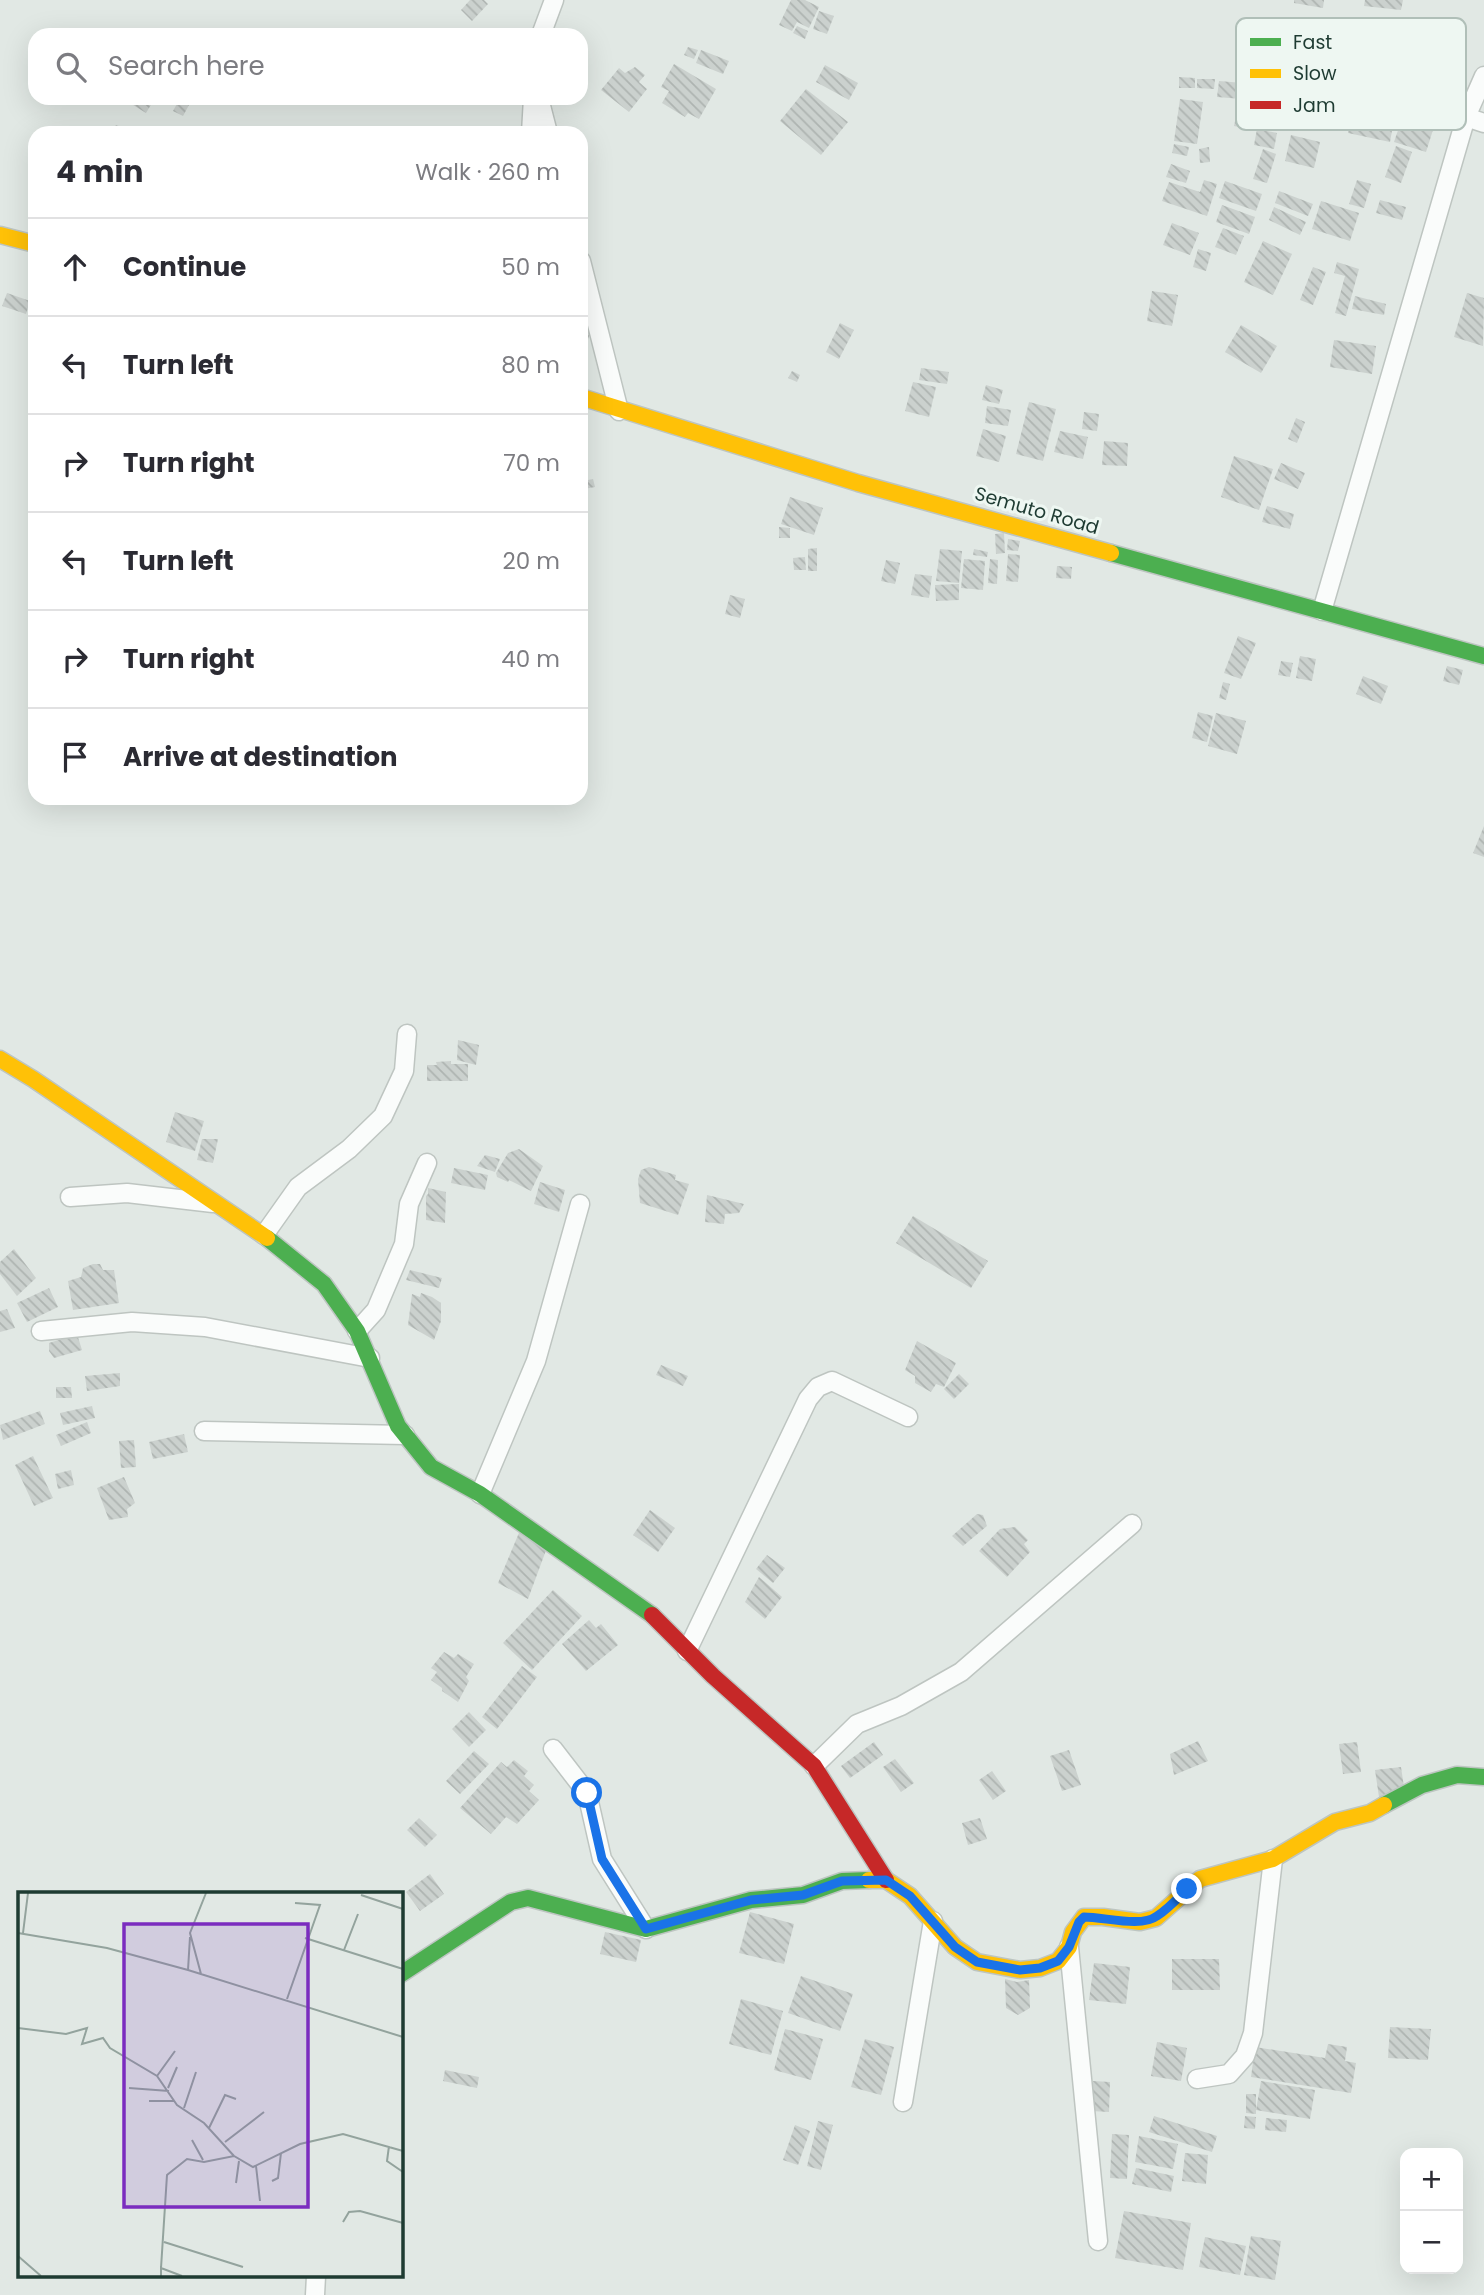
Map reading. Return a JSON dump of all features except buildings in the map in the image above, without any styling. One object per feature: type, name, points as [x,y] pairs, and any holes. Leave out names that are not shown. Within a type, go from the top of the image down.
[{"type":"street","points":[[544,28],[554,0]]},
{"type":"street","points":[[1484,76],[1466,117],[1484,122]]},
{"type":"street","points":[[531,126],[533,105]]},
{"type":"street","points":[[542,105],[546,126]]},
{"type":"street","points":[[1322,611],[1462,130]]},
{"type":"street","points":[[0,235],[28,242]]},
{"type":"street","points":[[588,289],[619,411]]},
{"type":"street","name":"Semuto Road","points":[[588,400],[858,483],[1484,656]]},
{"type":"street","points":[[264,1235],[298,1187],[349,1149],[383,1116],[404,1071],[407,1034]]},
{"type":"street","points":[[0,1059],[264,1235],[324,1284],[357,1331],[398,1426],[431,1467],[480,1494],[646,1611],[814,1766],[886,1880],[910,1896],[955,1947],[977,1962],[1020,1970],[1040,1968],[1058,1961],[1069,1947]]},
{"type":"street","points":[[357,1331],[376,1310],[404,1244],[409,1204],[427,1163]]},
{"type":"street","points":[[70,1197],[127,1193],[217,1203]]},
{"type":"street","points":[[480,1494],[536,1361],[580,1204]]},
{"type":"street","points":[[41,1331],[132,1322],[205,1327],[370,1358]]},
{"type":"street","points":[[687,1651],[808,1399],[818,1387],[832,1381],[908,1417]]},
{"type":"street","points":[[204,1431],[405,1435]]},
{"type":"street","points":[[814,1766],[857,1724],[901,1706],[961,1672],[1132,1524]]},
{"type":"street","points":[[553,1749],[587,1793],[602,1859],[646,1929]]},
{"type":"street","points":[[1098,2241],[1069,1947],[1073,1932],[1084,1917],[1140,1922],[1156,1918],[1200,1879],[1273,1859],[1335,1822],[1370,1813],[1422,1785],[1457,1775],[1484,1777]]},
{"type":"street","points":[[1197,2079],[1229,2074],[1245,2056],[1253,2033],[1273,1859]]},
{"type":"street","points":[[402,1973],[511,1902],[528,1898],[646,1929],[751,1900],[803,1895],[842,1881],[886,1880]]},
{"type":"street","points":[[903,2102],[933,1921]]},
{"type":"traffic: fast","points":[[1111,553],[1484,656]]},
{"type":"traffic: fast","points":[[267,1238],[324,1284],[357,1331],[398,1426],[431,1467],[480,1494],[652,1615]]},
{"type":"traffic: fast","points":[[1384,1805],[1422,1785],[1457,1775],[1484,1777]]},
{"type":"traffic: fast","points":[[402,1973],[511,1902],[528,1898],[646,1929],[751,1900],[803,1895],[842,1881],[869,1880]]},
{"type":"traffic: slow","points":[[0,235],[28,242]]},
{"type":"traffic: slow","points":[[588,399],[858,483],[1111,553]]},
{"type":"traffic: slow","points":[[0,1059],[267,1238]]},
{"type":"traffic: slow","points":[[869,1880],[886,1880],[910,1896],[955,1947],[977,1962],[1020,1970],[1040,1968],[1058,1961],[1069,1947],[1073,1932],[1084,1917],[1140,1922],[1156,1918],[1200,1879],[1273,1859],[1335,1822],[1370,1813],[1384,1805]]},
{"type":"traffic: jam","points":[[652,1615],[713,1676],[814,1766],[886,1880]]},
{"type":"route","points":[[587,1793],[602,1859],[646,1929],[751,1900],[803,1895],[842,1881],[886,1880],[910,1896],[955,1947],[977,1962],[1020,1970],[1040,1968],[1058,1961],[1069,1947],[1073,1932],[1084,1917],[1140,1922],[1156,1918],[1187,1889]]}]
